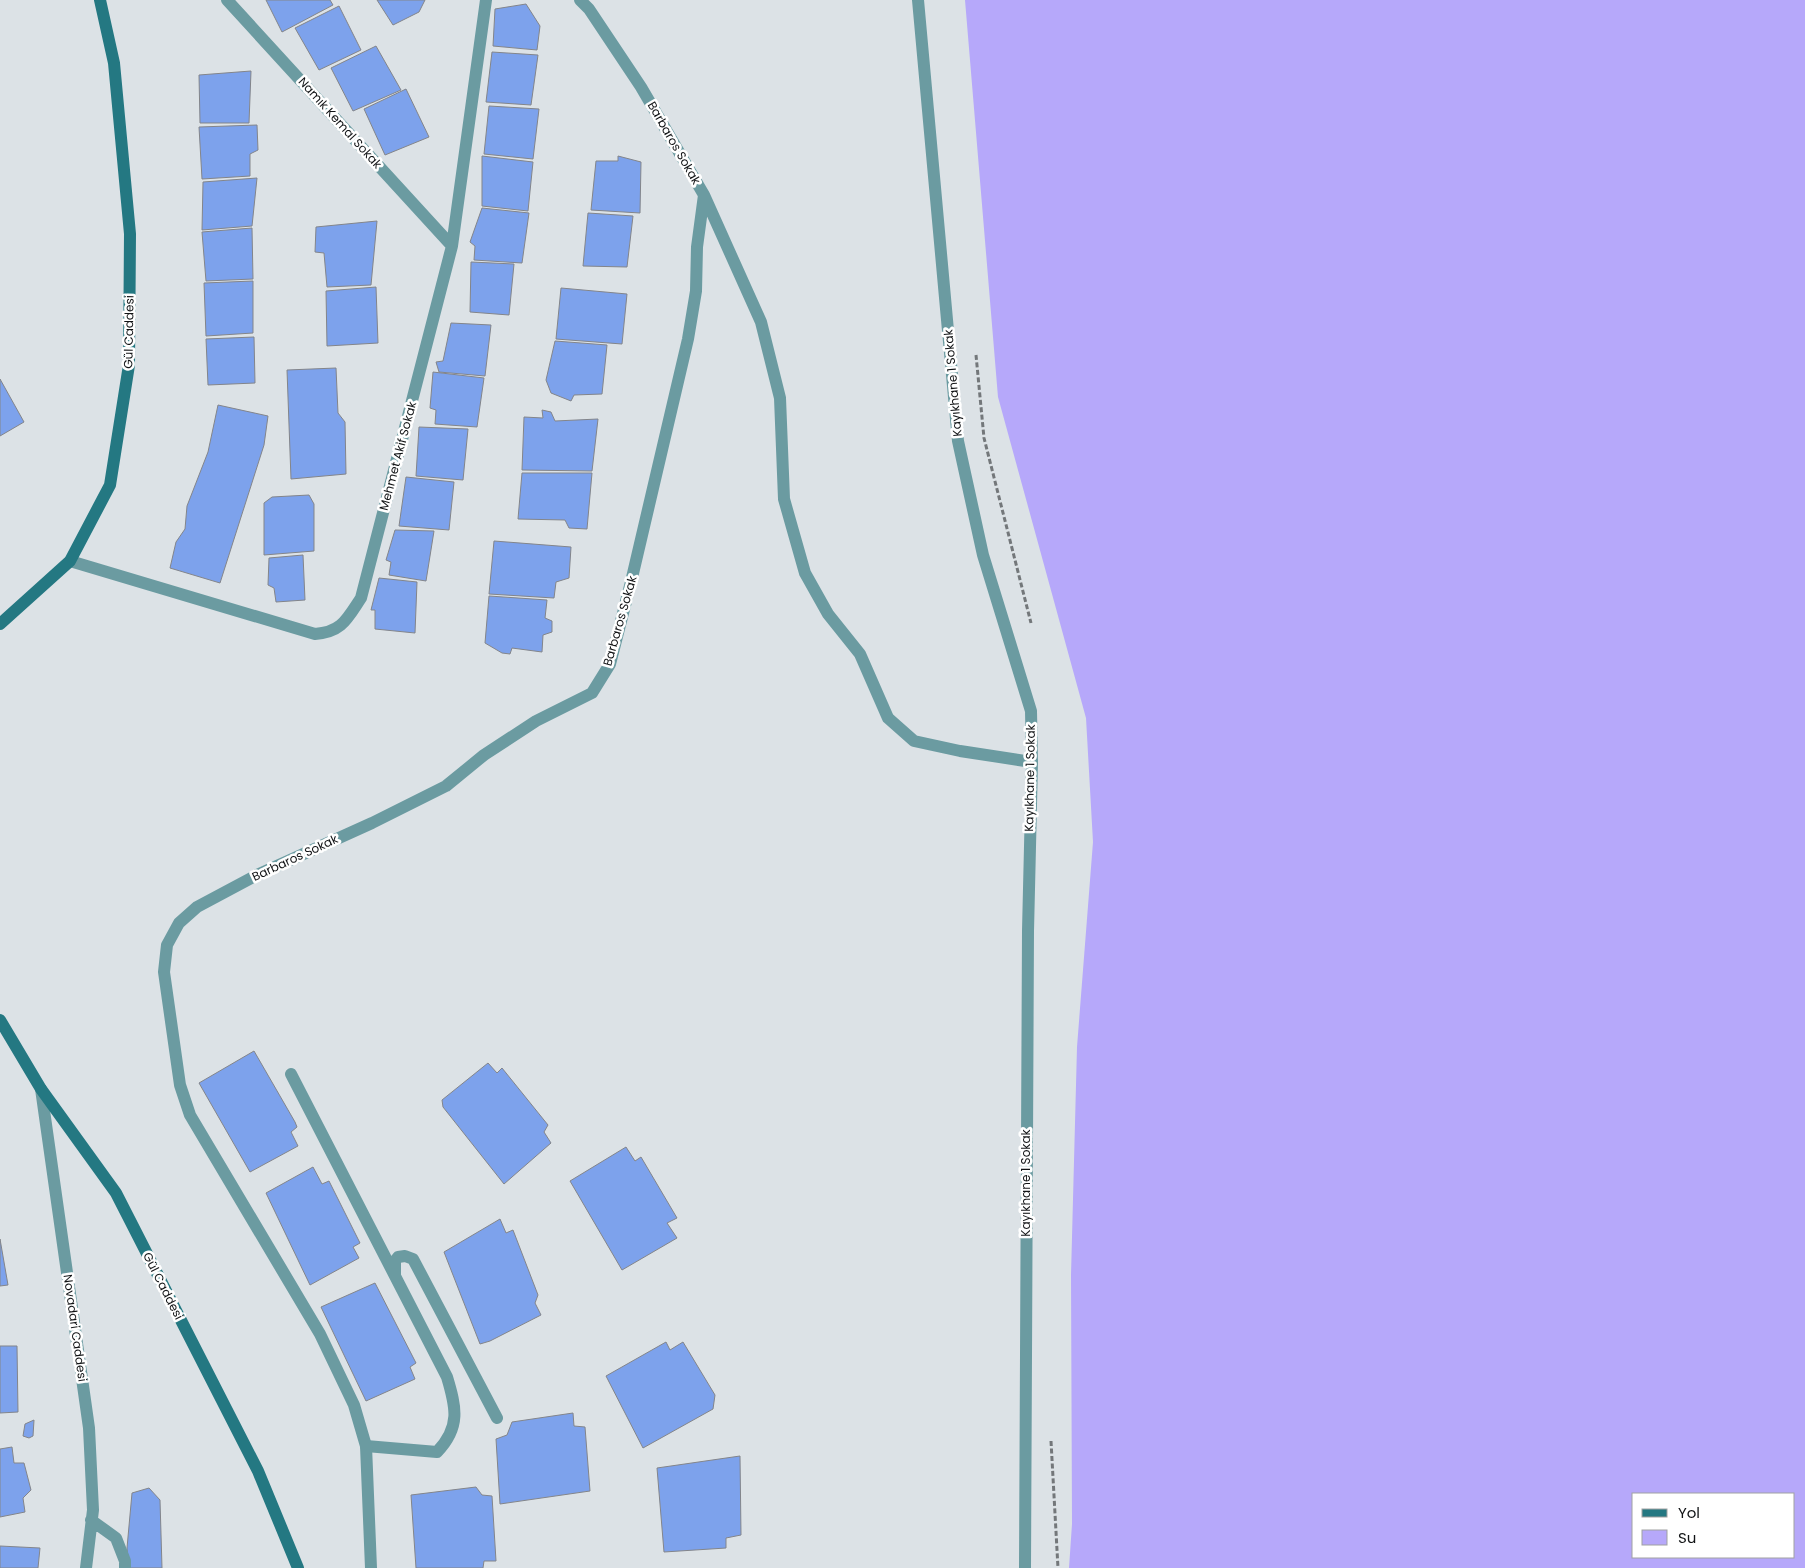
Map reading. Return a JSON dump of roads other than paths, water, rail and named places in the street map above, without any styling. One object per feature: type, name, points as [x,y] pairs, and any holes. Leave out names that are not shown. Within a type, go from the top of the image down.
[{"type":"main road","name":"Gül Caddesi","points":[[0,624],[70,560],[110,485],[129,365],[130,234],[114,63],[100,0]]},
{"type":"main road","name":"Gül Caddesi","points":[[0,1020],[41,1089],[116,1193],[258,1471],[298,1568]]},
{"type":"street","name":"Namık Kemal Sokak","points":[[227,0],[452,246]]},
{"type":"street","name":"Mehmet Akif Sokak","points":[[70,560],[315,634],[330,633],[346,620],[361,598],[452,246],[486,0]]},
{"type":"street","name":"Barbaros Sokak","points":[[370,1568],[366,1446],[354,1405],[320,1334],[190,1115],[180,1085],[164,972],[167,945],[178,923],[196,908],[257,875],[372,823],[446,786],[484,755],[536,722],[592,693],[610,664],[688,339],[696,291],[697,247],[704,195],[641,87],[589,9],[580,0]]},
{"type":"street","name":"Kayıkhane 1 Sokak","points":[[918,0],[958,441],[983,555],[1031,711],[1025,1568]]},
{"type":"street","points":[[704,195],[761,322],[780,398],[784,499],[805,573],[828,614],[860,654],[888,718],[914,741],[960,751],[1032,762]]},
{"type":"street","points":[[291,1074],[447,1377],[455,1406],[453,1426],[447,1441],[437,1452],[366,1446]]},
{"type":"street","name":"Novadari Caddesi","points":[[41,1089],[89,1428],[92,1510],[86,1568]]},
{"type":"street","points":[[394,1275],[395,1261],[398,1257],[405,1256],[412,1259],[497,1418]]},
{"type":"street","points":[[91,1520],[116,1538],[125,1561],[125,1568]]},
{"type":"water","points":[[965,0],[1805,0],[1805,1568],[1069,1568],[1072,1524],[1071,1275],[1077,1047],[1093,842],[1086,718],[998,397]]}]
